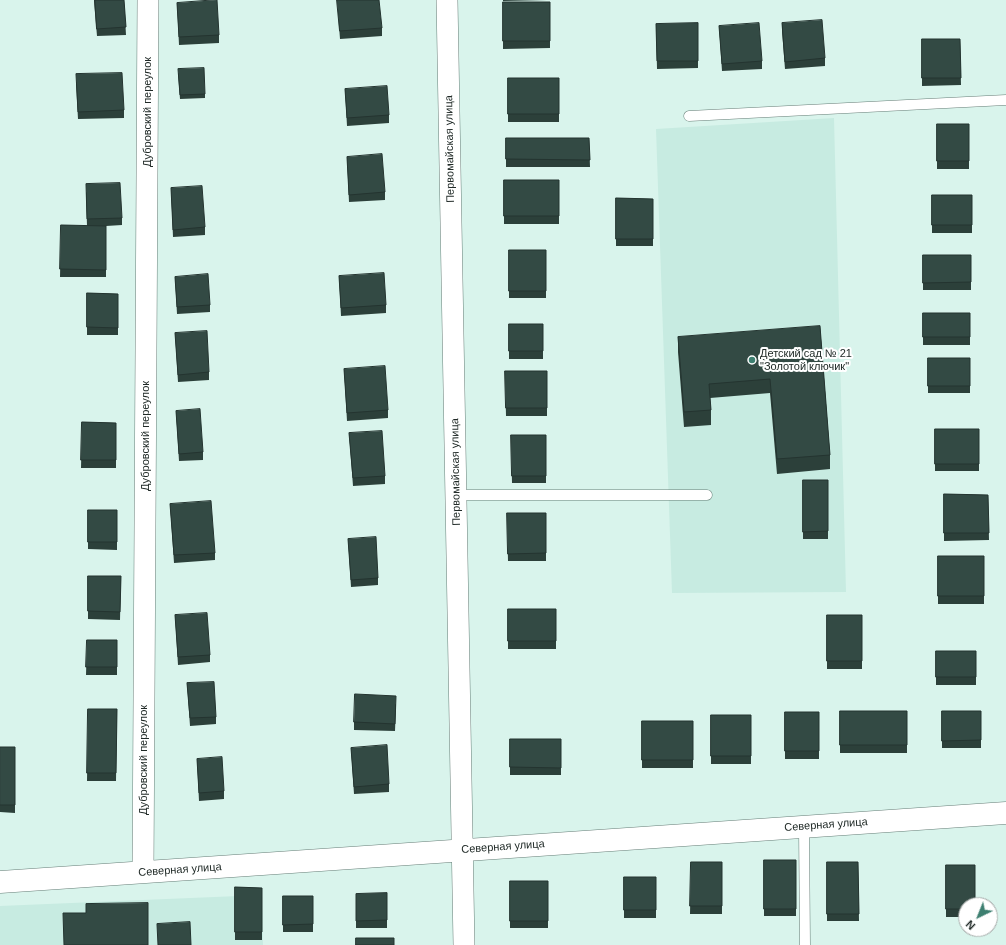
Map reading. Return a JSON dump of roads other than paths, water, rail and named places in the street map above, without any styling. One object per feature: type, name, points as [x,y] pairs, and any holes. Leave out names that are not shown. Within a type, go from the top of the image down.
[{"type":"street","name":"Дубровский переулок","points":[[143,872],[148,0]]},
{"type":"street","name":"Первомайская улица","points":[[447,0],[464,945]]},
{"type":"street","name":"Северная улица","points":[[0,882],[1006,813]]},
{"type":"lane","points":[[689,116],[1006,100]]},
{"type":"lane","points":[[456,495],[707,495]]},
{"type":"lane","points":[[804,827],[805,945]]},
{"type":"place","name":"Детский сад № 21 \"Золотой ключик\"","points":[[752,360]]}]
